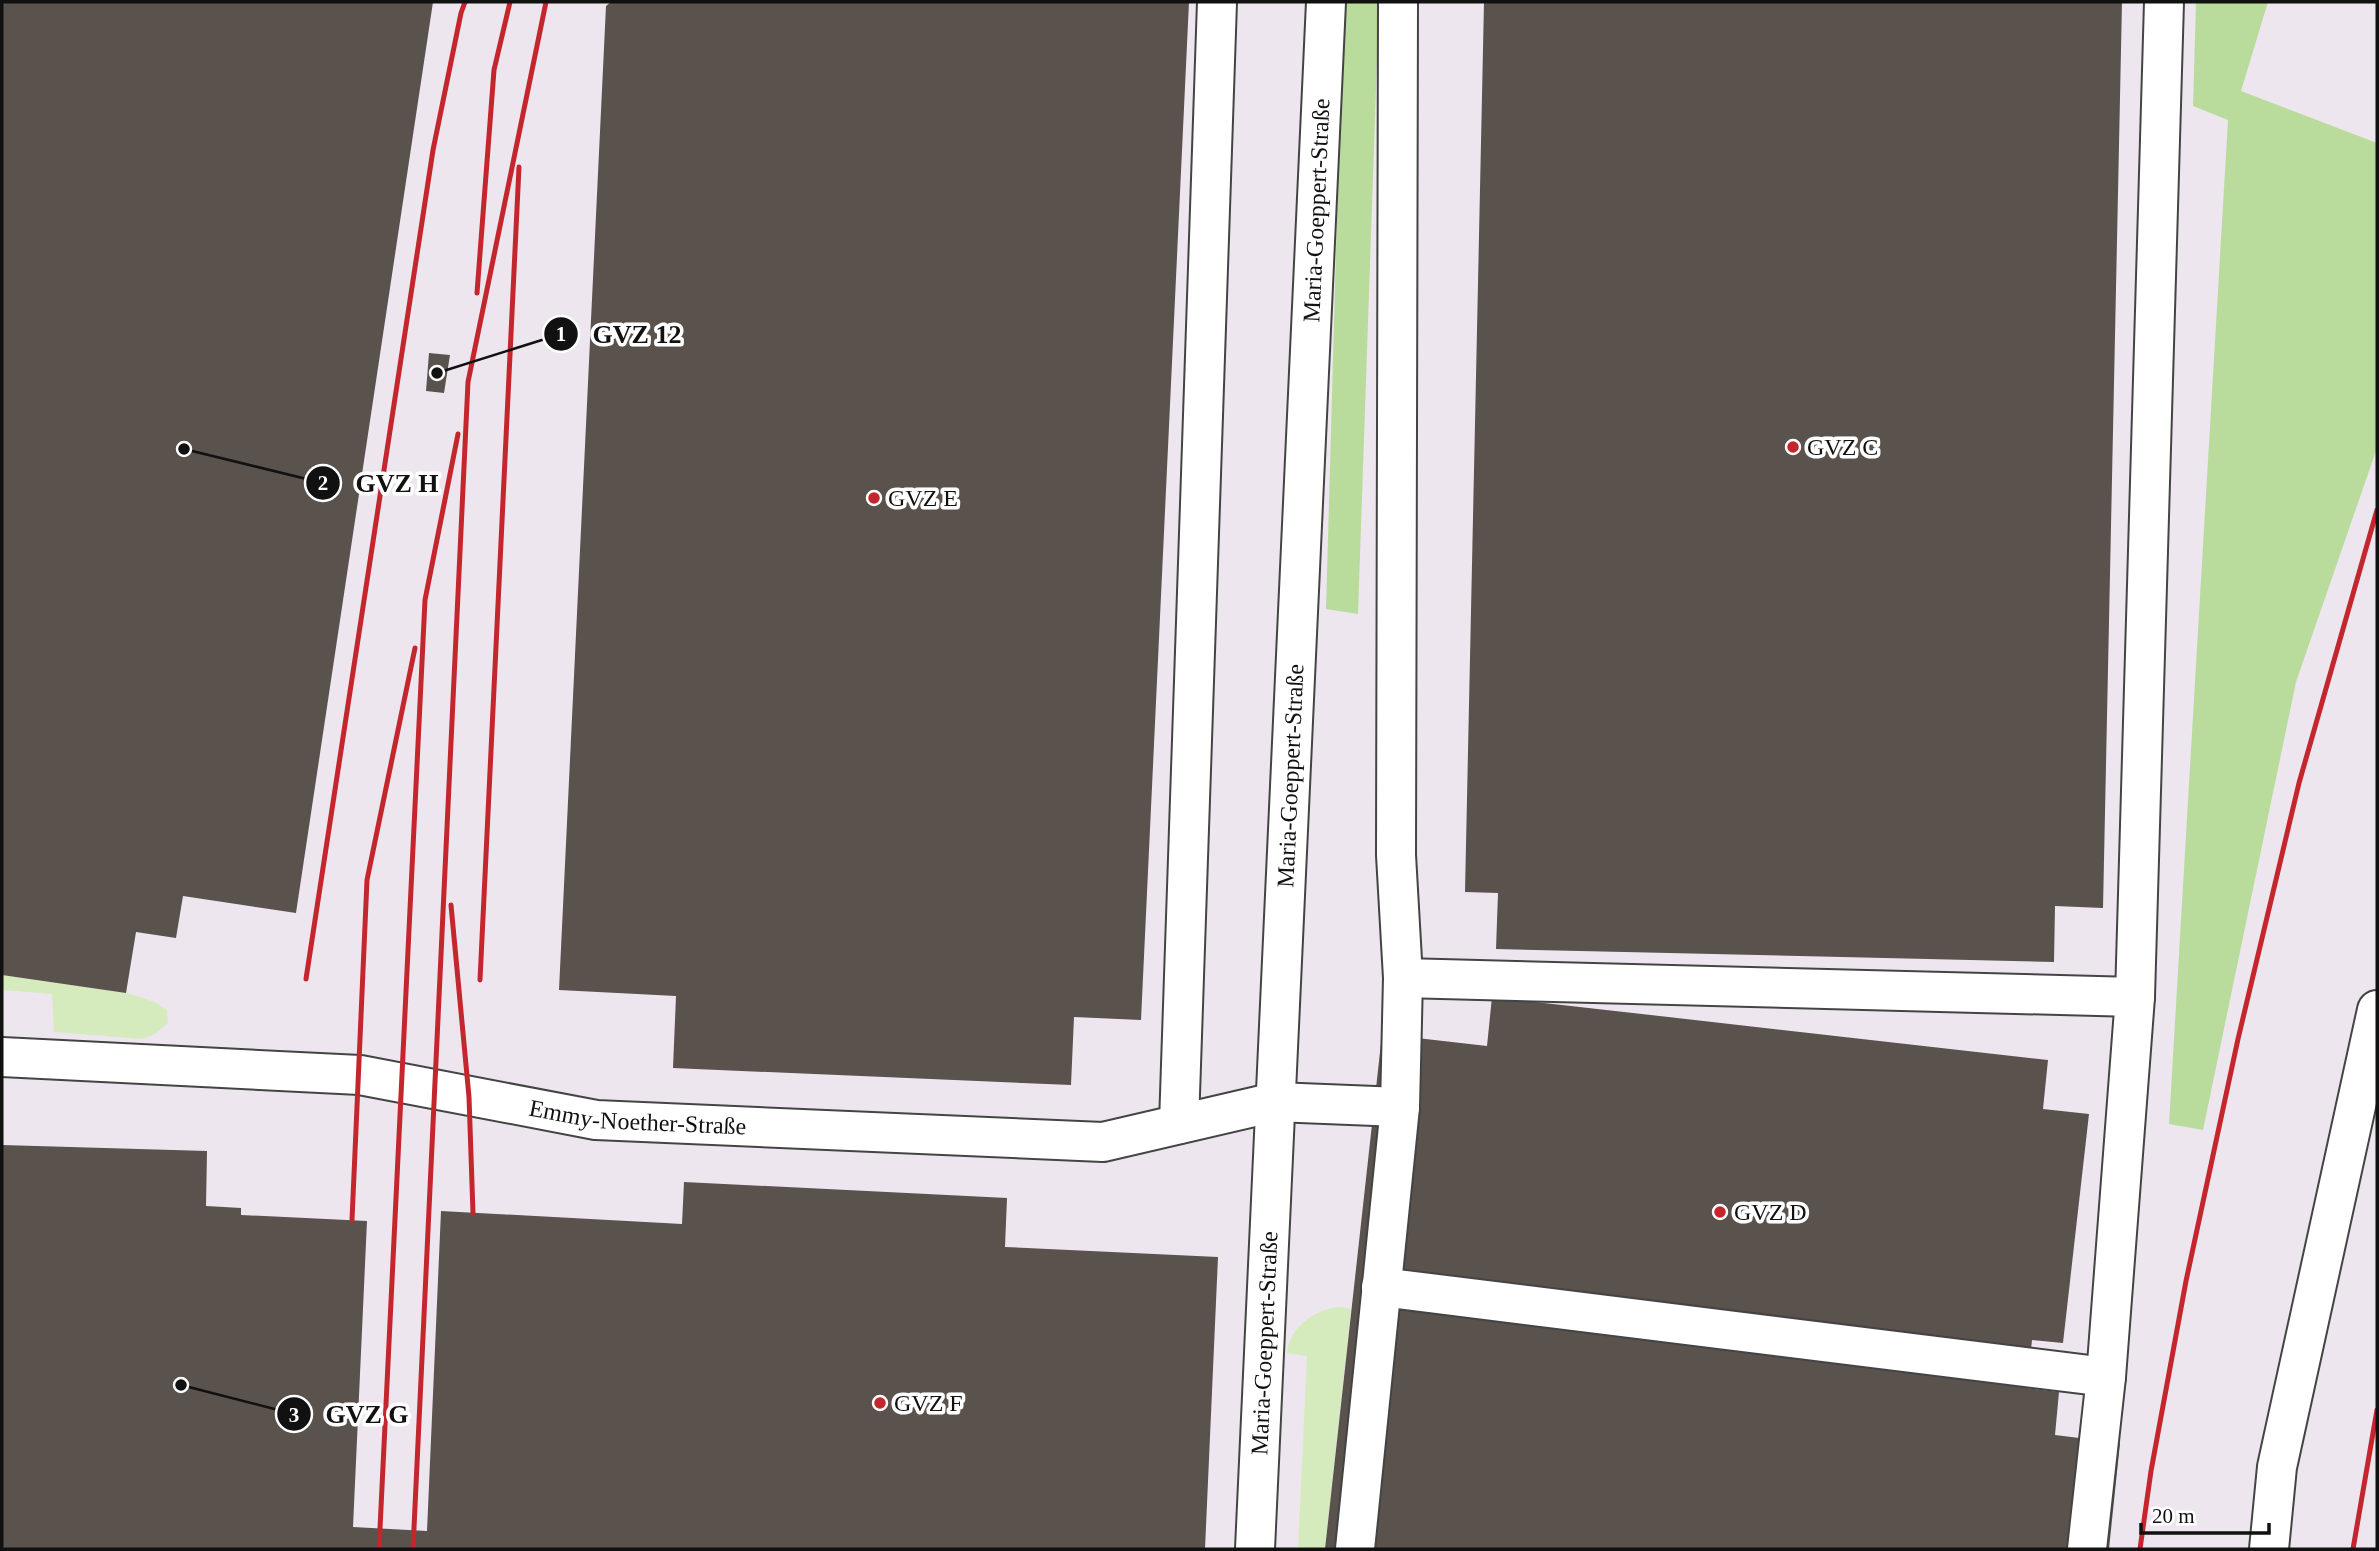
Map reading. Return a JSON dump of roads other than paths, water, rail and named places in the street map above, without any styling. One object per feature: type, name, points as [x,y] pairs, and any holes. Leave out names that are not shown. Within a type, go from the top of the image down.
[{"type":"lane","points":[[1179,1124],[1217,2]]},
{"type":"lane","name":"Maria-Goeppert-Straße","points":[[1255,1549],[1325,2]]},
{"type":"lane","points":[[1355,1549],[1400,1107],[1404,978],[1396,855],[1398,2]]},
{"type":"lane","points":[[2087,1549],[2106,1377],[2135,997],[2164,2]]},
{"type":"lane","points":[[1404,978],[2135,997]]},
{"type":"lane","points":[[2269,1549],[2277,1467],[2377,1010]]},
{"type":"lane","name":"Emmy-Noether-Straße","points":[[2,1057],[359,1075],[596,1120],[1103,1142],[1275,1102],[1400,1107]]},
{"type":"lane","points":[[1381,1287],[2106,1377]]},
{"type":"railway","points":[[306,979],[433,150],[465,2]]},
{"type":"railway","points":[[477,293],[494,70],[510,2]]},
{"type":"railway","points":[[413,1549],[468,382],[546,2]]},
{"type":"railway","points":[[480,980],[519,167]]},
{"type":"railway","points":[[379,1549],[425,600],[458,434]]},
{"type":"railway","points":[[2140,1549],[2151,1471],[2186,1281],[2238,1039],[2299,783],[2377,510]]},
{"type":"railway","points":[[352,1220],[367,880],[415,648]]},
{"type":"railway","points":[[451,905],[469,1097],[473,1213]]},
{"type":"railway","points":[[2353,1549],[2377,1410]]},
{"type":"place","name":"GVZ 12","points":[[437,373]]},
{"type":"place","name":"GVZ C","points":[[1793,447]]},
{"type":"place","name":"GVZ H","points":[[184,449]]},
{"type":"place","name":"GVZ E","points":[[874,498]]},
{"type":"place","name":"GVZ D","points":[[1720,1212]]},
{"type":"place","name":"GVZ G","points":[[181,1385]]},
{"type":"place","name":"GVZ F","points":[[880,1403]]}]
